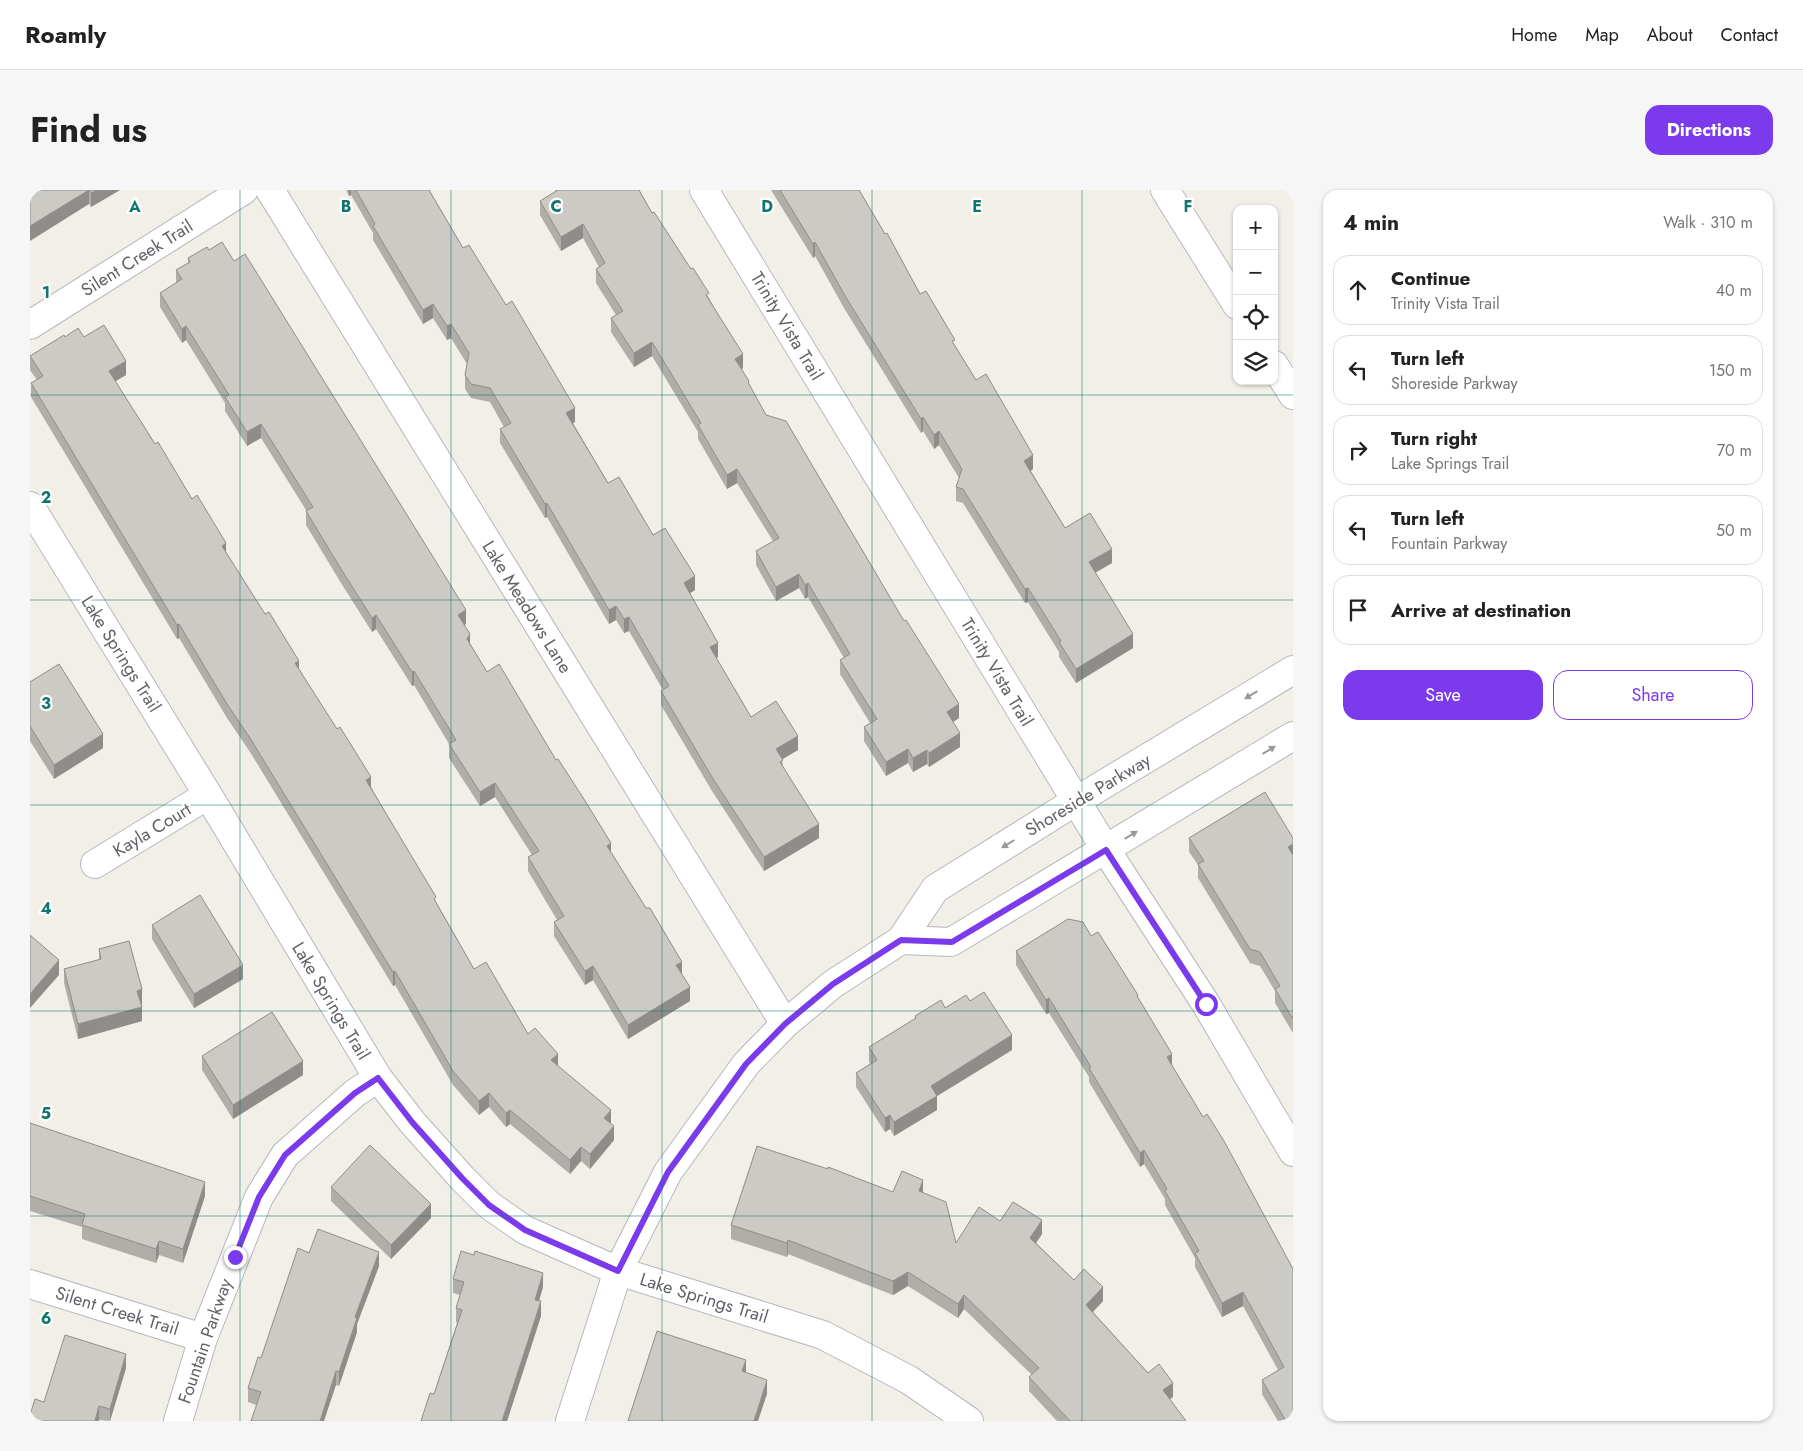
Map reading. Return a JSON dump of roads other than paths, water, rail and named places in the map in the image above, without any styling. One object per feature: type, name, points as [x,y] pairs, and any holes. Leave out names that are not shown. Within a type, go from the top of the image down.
[{"type":"street","name":"Silent Creek Trail","points":[[30,325],[244,190]]},
{"type":"street","name":"Lake Meadows Lane","points":[[270,190],[785,1024]]},
{"type":"street","name":"Trinity Vista Trail","points":[[704,190],[1106,850],[1206,1004],[1293,1152]]},
{"type":"street","points":[[1165,190],[1233,299]]},
{"type":"street","points":[[1278,371],[1293,395]]},
{"type":"street","name":"Lake Springs Trail","points":[[30,506],[208,795],[378,1078],[412,1122],[489,1205],[525,1230],[618,1271],[823,1335],[909,1380],[969,1421]]},
{"type":"street","name":"Shoreside Parkway","points":[[570,1421],[618,1271],[668,1172],[746,1064],[785,1024],[833,984],[901,940],[935,889],[1293,670]]},
{"type":"street","points":[[901,940],[952,942],[1293,736]]},
{"type":"street","name":"Kayla Court","points":[[95,864],[208,795]]},
{"type":"street","name":"Fountain Parkway","points":[[178,1421],[204,1338],[259,1197],[285,1155],[355,1093],[378,1078]]},
{"type":"street","name":"Silent Creek Trail","points":[[30,1284],[204,1338]]}]
